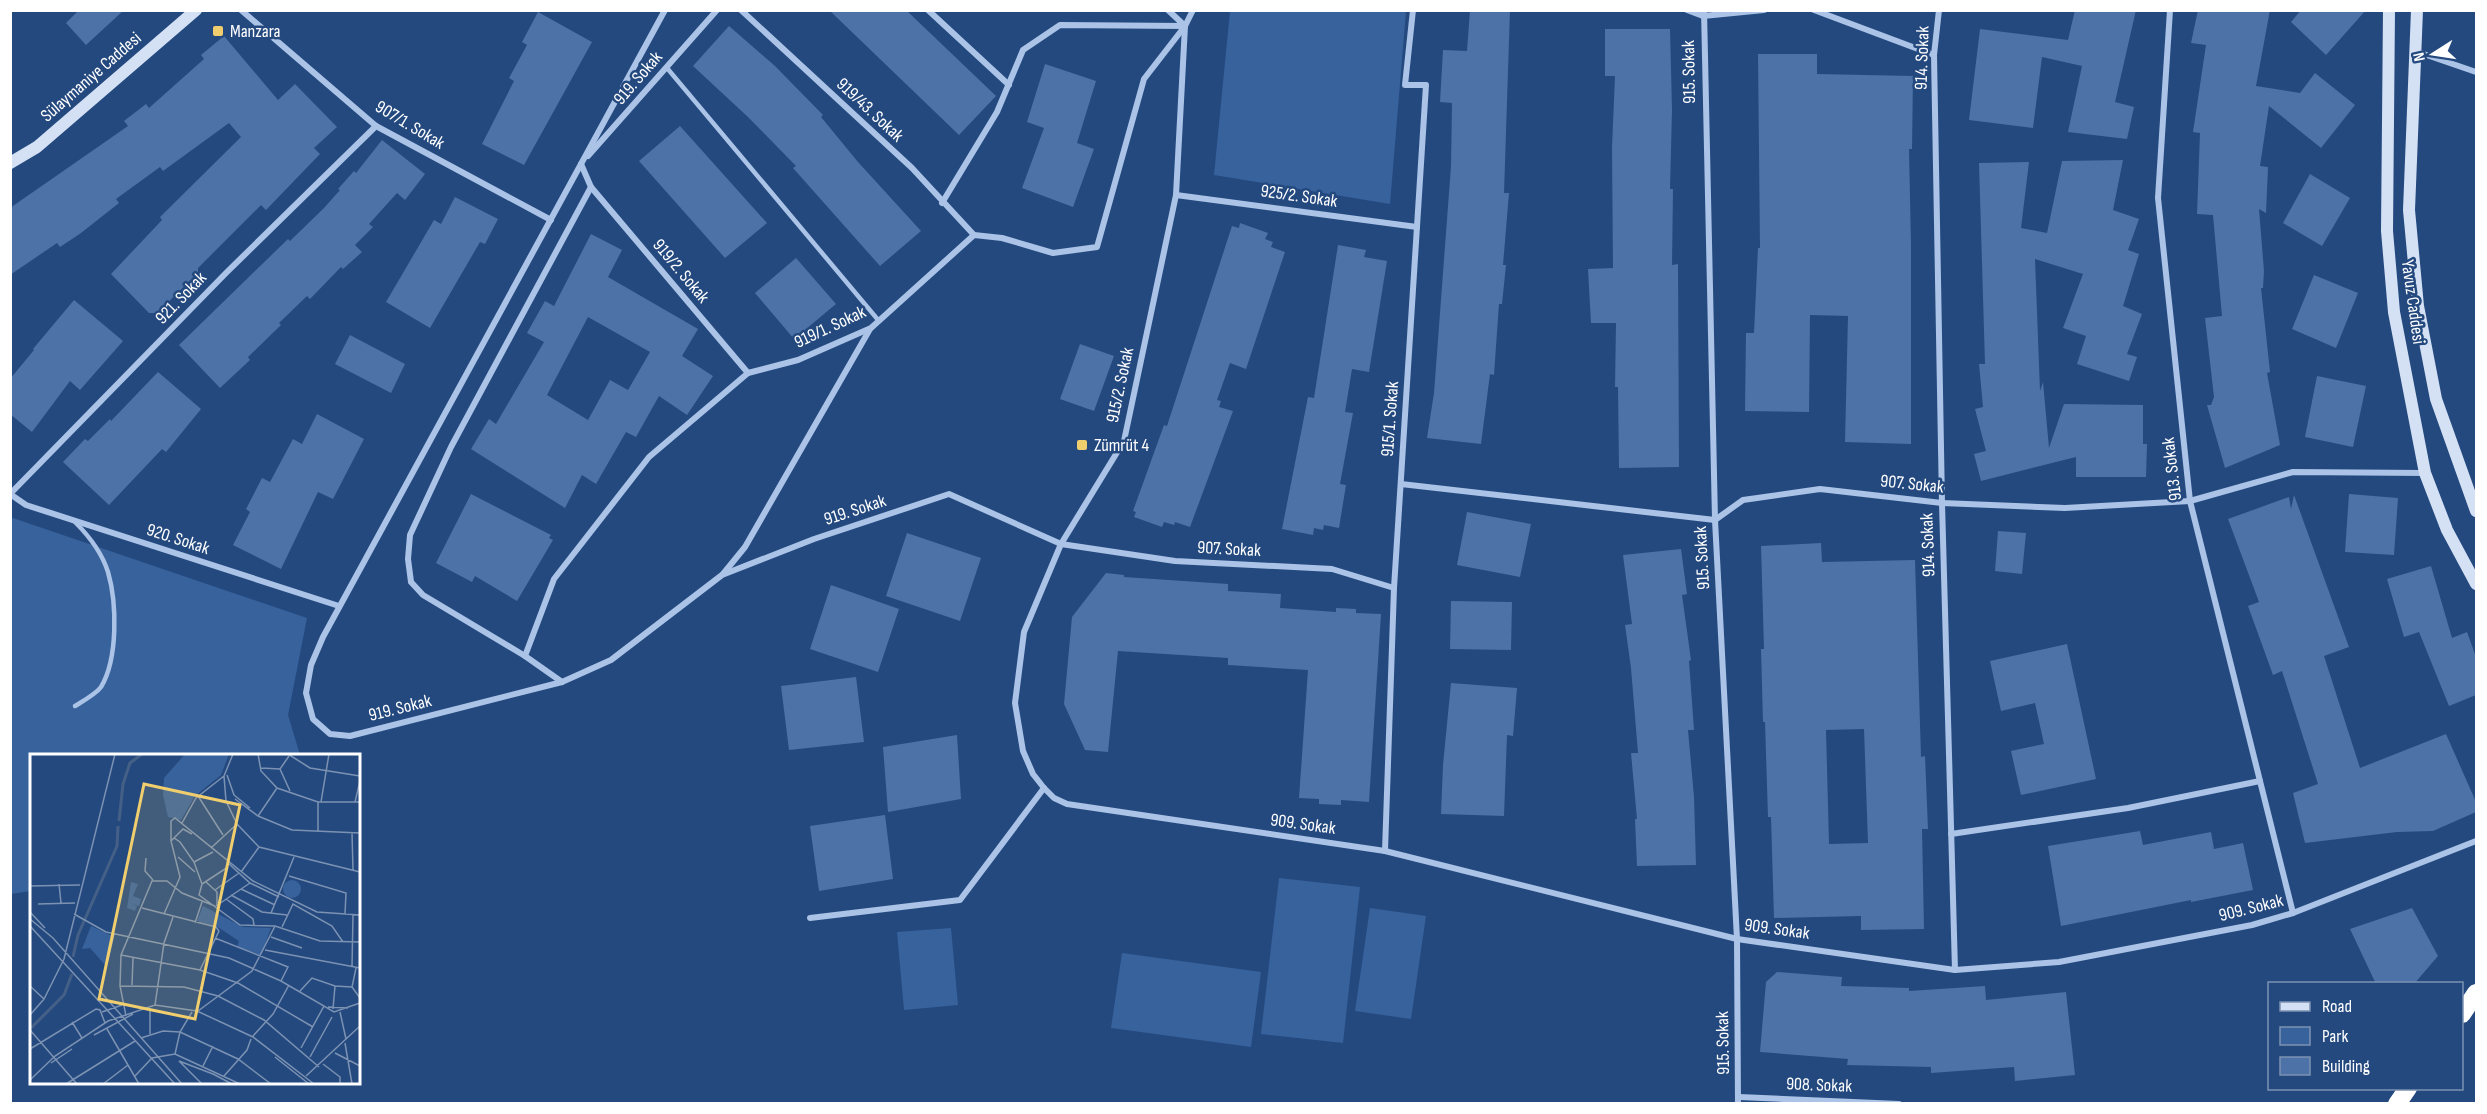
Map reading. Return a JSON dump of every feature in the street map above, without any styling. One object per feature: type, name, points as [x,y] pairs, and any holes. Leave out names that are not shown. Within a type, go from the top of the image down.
[{"type":"highway","points":[[2463,1012],[2476,993]]},
{"type":"highway","points":[[2397,1104],[2407,1090]]},
{"type":"main road","name":"Sülaymaniye Caddesi","points":[[10,164],[37,147],[196,10]]},
{"type":"main road","name":"Yavuz Caddesi","points":[[2389,10],[2387,231],[2394,312],[2425,473],[2447,530],[2476,584]]},
{"type":"main road","name":"Yavuz Caddesi","points":[[2417,10],[2409,210],[2418,306],[2436,399],[2476,511]]},
{"type":"main road","name":"Sülaymaniye Caddesi","points":[[10,152],[37,147]]},
{"type":"street","name":"907/1. Sokak","points":[[241,10],[376,126],[551,220]]},
{"type":"street","name":"919. Sokak","points":[[580,165],[717,10]]},
{"type":"street","name":"919/43. Sokak","points":[[741,10],[912,168],[974,235]]},
{"type":"street","points":[[928,10],[1009,85]]},
{"type":"street","points":[[1168,10],[1185,26]]},
{"type":"street","points":[[974,235],[1002,238],[1053,253],[1097,247],[1144,79],[1185,26],[1193,10]]},
{"type":"street","name":"915/1. Sokak","points":[[1385,851],[1394,588],[1426,85],[1405,85],[1413,10]]},
{"type":"street","points":[[1687,10],[1703,13],[1764,10]]},
{"type":"street","points":[[1814,10],[1934,55]]},
{"type":"street","name":"914. Sokak","points":[[1939,10],[1934,55],[1942,503],[1955,970]]},
{"type":"street","name":"913. Sokak","points":[[2170,10],[2158,198],[2190,501],[2293,913]]},
{"type":"street","name":"919. Sokak","points":[[665,12],[322,637],[311,665],[306,693],[313,719],[330,734],[350,736],[562,682],[611,660],[722,575],[814,539],[949,494],[1061,544]]},
{"type":"street","name":"915. Sokak","points":[[1703,13],[1715,519],[1737,939],[1738,1100]]},
{"type":"street","points":[[942,203],[997,111],[1023,50],[1060,25],[1185,26]]},
{"type":"street","name":"915/2. Sokak","points":[[1067,804],[1054,798],[1044,788],[1033,774],[1023,751],[1015,703],[1024,632],[1061,544],[1124,441],[1176,195],[1185,26]]},
{"type":"street","points":[[2415,51],[2476,72]]},
{"type":"street","name":"921. Sokak","points":[[10,494],[226,273],[376,126]]},
{"type":"street","points":[[562,682],[525,656],[423,595],[411,582],[408,559],[410,535],[451,447],[591,187],[580,165]]},
{"type":"street","name":"919/2. Sokak","points":[[591,187],[748,374]]},
{"type":"street","name":"925/2. Sokak","points":[[1176,195],[1417,227]]},
{"type":"street","name":"919/1. Sokak","points":[[525,656],[554,579],[649,457],[748,374],[798,360],[871,328],[974,235]]},
{"type":"street","points":[[722,575],[745,547],[871,328]]},
{"type":"street","name":"907. Sokak","points":[[1715,519],[1743,500],[1820,489],[1942,503],[2065,508],[2190,501],[2293,471],[2425,473]]},
{"type":"street","points":[[1401,484],[1715,519]]},
{"type":"street","name":"920. Sokak","points":[[10,494],[26,505],[339,606]]},
{"type":"street","name":"907. Sokak","points":[[1061,544],[1175,561],[1332,569],[1394,588]]},
{"type":"street","points":[[1951,834],[2128,808],[2260,780]]},
{"type":"street","points":[[810,918],[960,900],[1044,788]]},
{"type":"street","name":"909. Sokak","points":[[1067,804],[1385,851],[1737,939],[1955,970],[2059,962],[2252,925],[2293,913],[2476,841]]},
{"type":"street","name":"908. Sokak","points":[[1738,1100],[1899,1104]]},
{"type":"lane","points":[[667,68],[879,321]]},
{"type":"lane","points":[[73,521],[89,536],[108,572],[115,627],[110,662],[100,688],[75,706]]},
{"type":"green space","points":[[1230,11],[1406,11],[1390,204],[1214,175]]},
{"type":"green space","points":[[10,517],[307,618],[288,715],[300,754],[30,754],[30,891],[11,894]]},
{"type":"green space","points":[[1279,878],[1360,887],[1343,1043],[1261,1034]]},
{"type":"green space","points":[[1370,908],[1426,916],[1411,1019],[1355,1011]]},
{"type":"green space","points":[[951,928],[958,1005],[904,1010],[897,932]]},
{"type":"green space","points":[[1122,953],[1261,972],[1251,1047],[1111,1028]]},
{"type":"building","points":[[79,10],[124,10],[86,45],[66,23]]},
{"type":"building","points":[[829,10],[906,10],[996,96],[959,135]]},
{"type":"building","points":[[1470,10],[1510,10],[1504,193],[1509,193],[1503,265],[1506,265],[1502,304],[1499,304],[1494,375],[1490,374],[1481,444],[1427,438],[1434,393],[1451,166],[1452,103],[1440,102],[1443,50],[1467,51]]},
{"type":"building","points":[[2075,10],[2136,10],[2115,102],[2134,107],[2127,139],[2068,132],[2082,66],[2042,57],[2033,128],[1969,120],[1980,29],[2068,40]]},
{"type":"building","points":[[2198,10],[2270,10],[2256,86],[2300,93],[2315,73],[2355,105],[2321,148],[2269,106],[2260,166],[2268,167],[2266,213],[2259,209],[2264,271],[2263,288],[2261,288],[2270,372],[2267,373],[2280,445],[2225,468],[2207,405],[2211,405],[2214,397],[2205,318],[2222,316],[2213,215],[2197,214],[2200,133],[2193,132],[2206,45],[2191,43]]},
{"type":"building","points":[[2301,10],[2366,10],[2326,55],[2291,22]]},
{"type":"building","points":[[538,12],[592,42],[524,165],[482,144],[514,81],[509,78],[527,45],[522,42]]},
{"type":"building","points":[[729,26],[775,66],[823,115],[821,117],[858,162],[921,231],[880,266],[793,168],[796,166],[693,66]]},
{"type":"building","points":[[1605,29],[1670,29],[1672,110],[1670,189],[1673,189],[1672,265],[1678,264],[1679,467],[1619,468],[1618,387],[1615,387],[1616,323],[1591,323],[1588,269],[1613,268],[1612,147],[1615,76],[1605,76]]},
{"type":"building","points":[[224,36],[278,100],[295,84],[337,127],[314,148],[320,154],[266,210],[261,205],[157,313],[149,313],[111,274],[162,220],[160,217],[241,137],[229,123],[163,171],[160,167],[116,199],[119,203],[81,233],[60,247],[57,243],[10,275],[10,208],[128,126],[124,121],[146,104],[149,108],[204,59],[201,55]]},
{"type":"building","points":[[1758,54],[1817,54],[1817,74],[1913,76],[1912,149],[1909,149],[1911,444],[1845,442],[1848,316],[1810,315],[1809,412],[1745,411],[1746,333],[1754,333],[1758,248],[1760,248]]},
{"type":"building","points":[[1045,64],[1096,81],[1077,143],[1094,149],[1073,207],[1022,188],[1044,128],[1027,122]]},
{"type":"building","points":[[680,126],[767,223],[725,258],[639,161]]},
{"type":"building","points":[[382,140],[425,174],[405,200],[397,193],[369,224],[373,227],[355,245],[362,252],[343,269],[341,267],[310,299],[307,296],[248,357],[250,360],[220,388],[179,345],[288,239],[290,241],[324,208]]},
{"type":"building","points":[[2123,160],[2113,210],[2139,219],[2128,250],[2139,254],[2123,306],[2142,314],[2127,354],[2137,357],[2129,381],[2077,364],[2086,336],[2063,328],[2083,274],[2035,259],[2040,391],[2043,382],[2049,448],[2064,404],[2143,405],[2143,444],[2147,444],[2146,477],[2076,477],[2076,457],[1981,481],[1974,454],[1986,451],[1975,409],[1983,407],[1979,364],[1985,364],[1979,163],[2029,162],[2021,228],[2047,233],[2062,161]]},
{"type":"building","points":[[2310,174],[2350,198],[2322,246],[2283,223]]},
{"type":"building","points":[[455,197],[498,219],[485,244],[480,242],[430,328],[386,302],[434,220],[441,224]]},
{"type":"building","points":[[1240,223],[1268,233],[1265,239],[1273,242],[1271,247],[1285,252],[1246,369],[1230,363],[1217,400],[1221,401],[1219,407],[1233,411],[1190,527],[1175,522],[1174,525],[1164,522],[1162,527],[1134,517],[1136,512],[1133,511],[1164,425],[1167,426],[1232,226],[1239,228]]},
{"type":"building","points":[[591,234],[622,250],[608,277],[698,329],[682,356],[713,376],[687,415],[659,396],[636,437],[626,432],[596,484],[582,475],[565,508],[471,449],[489,419],[496,424],[544,342],[527,333],[545,301],[554,306]],"holes":[[[588,317],[650,352],[628,390],[610,380],[588,420],[547,395]]]},
{"type":"building","points":[[1338,245],[1366,250],[1364,257],[1387,261],[1369,372],[1352,369],[1345,412],[1353,413],[1340,484],[1346,485],[1339,528],[1324,525],[1323,530],[1314,528],[1313,535],[1282,529],[1308,397],[1314,398]]},
{"type":"building","points":[[796,258],[836,304],[794,339],[755,293]]},
{"type":"building","points":[[2314,275],[2358,293],[2336,348],[2292,329]]},
{"type":"building","points":[[74,300],[123,341],[80,390],[70,381],[32,432],[10,414],[10,379]]},
{"type":"building","points":[[350,335],[405,364],[391,393],[335,364]]},
{"type":"building","points":[[1080,344],[1114,356],[1094,411],[1060,399]]},
{"type":"building","points":[[158,372],[201,409],[166,452],[162,449],[109,505],[63,462],[85,439],[88,441],[110,419],[111,421]]},
{"type":"building","points":[[2317,376],[2366,386],[2353,447],[2305,437]]},
{"type":"building","points":[[317,414],[364,439],[333,499],[318,492],[281,569],[233,545],[250,512],[246,509],[262,478],[270,482],[293,439],[302,444]]},
{"type":"building","points":[[471,494],[551,535],[549,538],[553,540],[517,601],[475,576],[472,582],[436,563]]},
{"type":"building","points":[[2349,494],[2398,498],[2394,555],[2345,552]]},
{"type":"building","points":[[2294,495],[2349,647],[2324,656],[2360,768],[2446,734],[2476,802],[2476,812],[2433,831],[2397,832],[2305,843],[2293,793],[2318,784],[2282,671],[2273,675],[2248,606],[2259,602],[2228,519],[2289,497],[2291,509]]},
{"type":"building","points":[[1467,512],[1531,524],[1520,577],[1457,565]]},
{"type":"building","points":[[1998,531],[2026,533],[2022,574],[1995,571]]},
{"type":"building","points":[[907,533],[981,558],[960,621],[886,596]]},
{"type":"building","points":[[1821,543],[1822,562],[1915,560],[1921,757],[1925,756],[1928,829],[1922,829],[1924,929],[1861,930],[1861,916],[1774,918],[1771,817],[1768,817],[1765,722],[1763,722],[1761,649],[1764,649],[1761,546]],"holes":[[[1864,729],[1868,843],[1829,844],[1826,730]]]},
{"type":"building","points":[[1681,549],[1687,594],[1682,595],[1691,660],[1689,661],[1694,730],[1688,730],[1694,797],[1696,865],[1637,866],[1635,819],[1637,819],[1631,753],[1638,753],[1625,625],[1632,624],[1623,555]]},
{"type":"building","points":[[2431,566],[2452,638],[2467,632],[2476,657],[2476,695],[2449,706],[2419,632],[2404,637],[2387,579]]},
{"type":"building","points":[[1106,573],[1124,575],[1124,577],[1228,584],[1228,591],[1281,594],[1280,608],[1336,612],[1336,608],[1356,609],[1356,613],[1381,614],[1369,802],[1341,800],[1341,805],[1319,804],[1319,799],[1299,798],[1308,670],[1228,665],[1228,658],[1118,651],[1108,752],[1085,750],[1064,704],[1072,617]]},
{"type":"building","points":[[831,585],[899,609],[878,672],[810,649]]},
{"type":"building","points":[[1451,601],[1512,602],[1511,650],[1450,649]]},
{"type":"building","points":[[2067,644],[2096,779],[2021,795],[2011,751],[2044,744],[2035,703],[2001,711],[1990,661]]},
{"type":"building","points":[[856,677],[864,742],[789,750],[781,686]]},
{"type":"building","points":[[1451,683],[1517,688],[1513,736],[1507,735],[1504,816],[1441,814]]},
{"type":"building","points":[[957,735],[961,799],[888,812],[883,747]]},
{"type":"building","points":[[885,815],[893,879],[819,891],[810,826]]},
{"type":"building","points":[[2140,831],[2143,845],[2211,832],[2214,849],[2243,843],[2253,890],[2061,926],[2048,846]]},
{"type":"building","points":[[2412,908],[2438,956],[2416,982],[2375,982],[2350,929]]},
{"type":"building","points":[[1777,972],[1842,977],[1841,986],[1909,988],[1909,991],[1985,986],[1986,1000],[2066,992],[2075,1075],[2015,1081],[2014,1067],[1931,1073],[1931,1067],[1847,1065],[1848,1059],[1760,1052],[1766,982]]},
{"type":"place","name":"Manzara","points":[[218,31]]},
{"type":"place","name":"Zümrüt 4","points":[[1082,445]]}]
